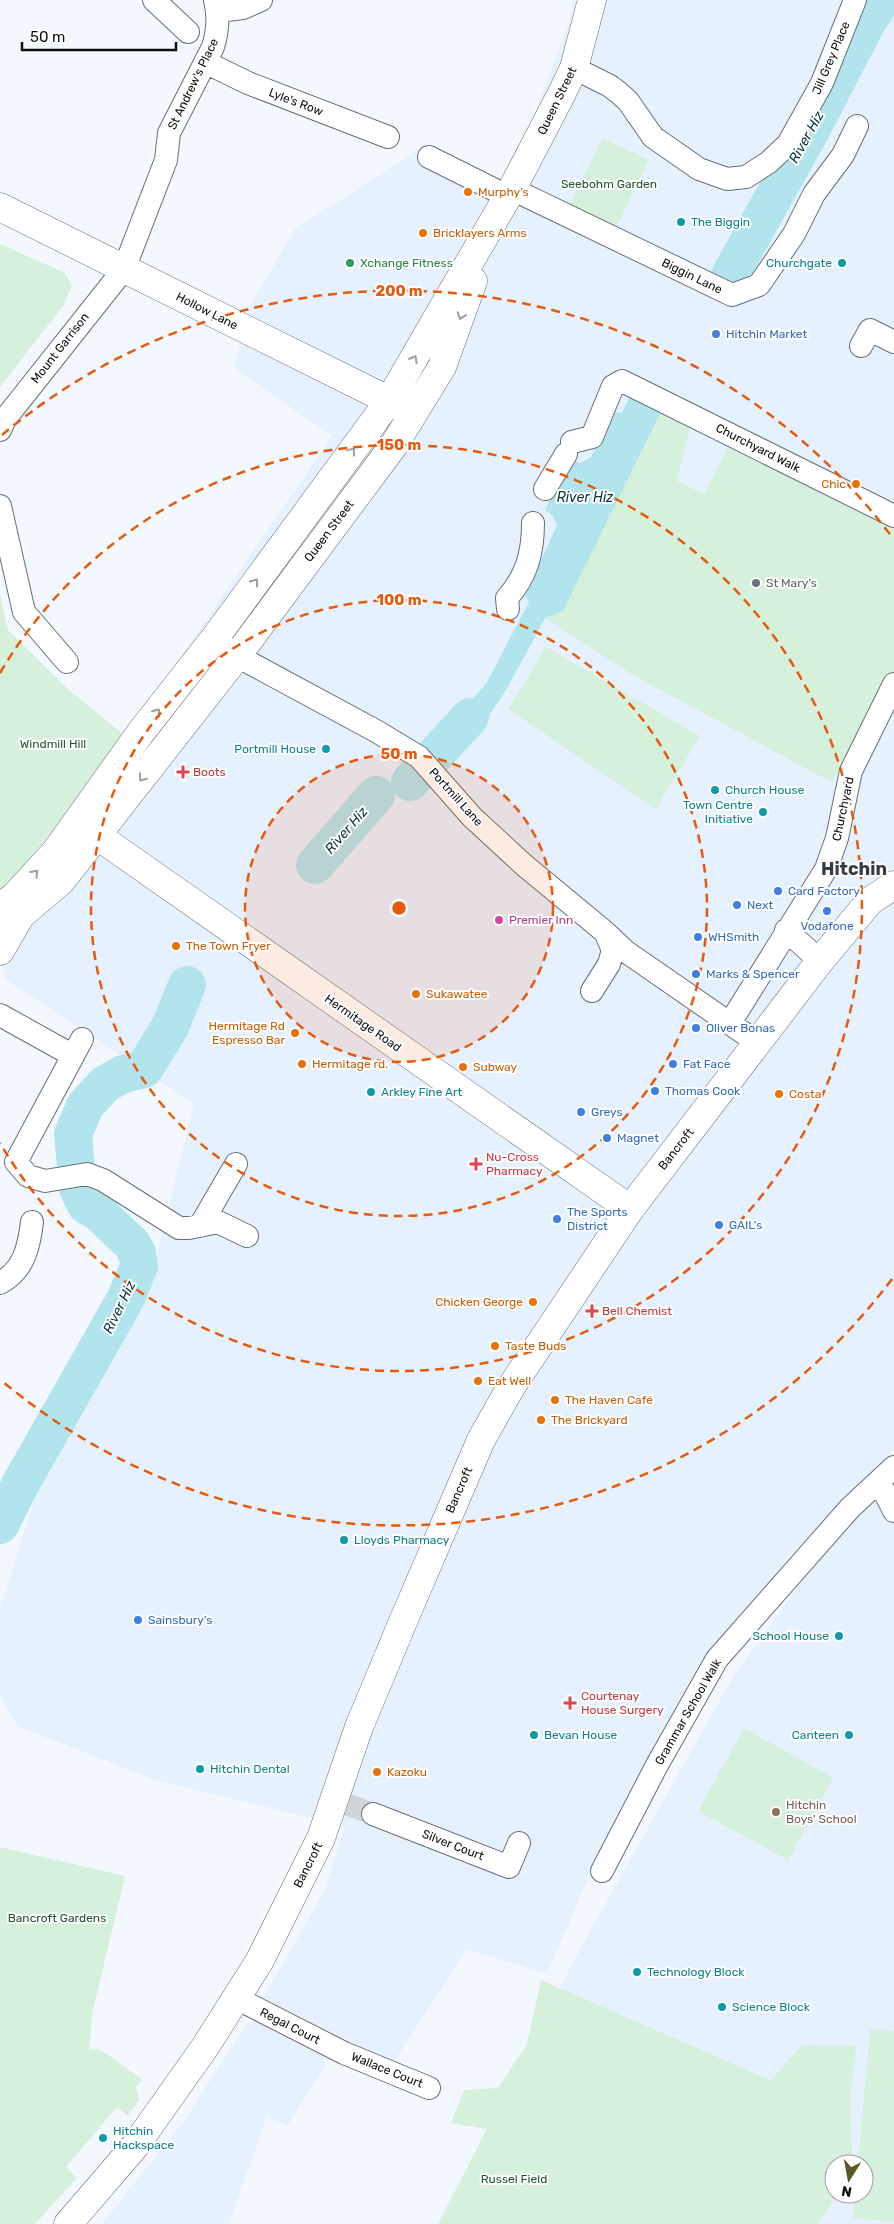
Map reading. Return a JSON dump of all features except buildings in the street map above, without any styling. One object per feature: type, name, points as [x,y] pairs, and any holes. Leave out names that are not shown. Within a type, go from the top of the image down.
[{"type":"street","points":[[154,0],[188,32]]},
{"type":"street","points":[[217,5],[243,8],[261,0]]},
{"type":"street","name":"Queen Street","points":[[87,829],[142,732],[214,639],[389,401],[510,192],[574,68],[592,0]]},
{"type":"street","name":"Jill Grey Place","points":[[574,68],[610,86],[628,101],[653,138],[699,170],[727,179],[746,177],[769,162],[788,144],[822,83],[855,0]]},
{"type":"street","name":"St Andrew's Place","points":[[124,269],[166,160],[169,133],[205,62],[217,33],[217,5]]},
{"type":"street","name":"Lyle's Row","points":[[205,62],[248,84],[388,137]]},
{"type":"street","name":"Biggin Lane","points":[[510,192],[732,295],[759,285],[794,234],[814,194],[842,155],[857,126]]},
{"type":"street","points":[[429,157],[510,192]]},
{"type":"street","name":"Queen Street","points":[[87,829],[237,656],[394,445],[442,367],[477,270],[510,192]]},
{"type":"street","name":"Hollow Lane","points":[[0,207],[414,413]]},
{"type":"street","name":"Mount Garrison","points":[[0,430],[5,419],[124,269]]},
{"type":"street","points":[[861,346],[870,330],[894,342]]},
{"type":"street","name":"Churchyard Walk","points":[[508,609],[507,598],[520,584],[533,549],[534,518],[542,488],[569,448],[592,437],[613,386],[630,385],[894,516]]},
{"type":"street","points":[[0,506],[24,612],[67,662]]},
{"type":"street","name":"Portmill Lane","points":[[214,639],[237,656],[376,731],[419,757],[472,817],[524,865],[625,951],[758,1043]]},
{"type":"street","name":"Churchyard","points":[[730,1023],[786,930],[826,869],[837,838],[851,771],[894,684]]},
{"type":"street","points":[[0,951],[7,916],[15,896],[56,851],[87,829]]},
{"type":"street","name":"Hermitage Road","points":[[87,829],[630,1209]]},
{"type":"street","name":"Bancroft","points":[[68,2224],[135,2146],[205,2047],[259,1962],[341,1802],[359,1727],[481,1440],[511,1387],[551,1324],[630,1209],[820,961],[870,901],[894,885]]},
{"type":"street","points":[[786,930],[820,961]]},
{"type":"street","points":[[592,991],[609,964],[613,950],[604,932]]},
{"type":"street","points":[[0,1015],[77,1047],[16,1162],[28,1176],[45,1180],[78,1175],[103,1180],[179,1228],[218,1222],[247,1236]]},
{"type":"street","points":[[200,1226],[236,1164]]},
{"type":"street","points":[[0,1283],[13,1275],[22,1260],[30,1239],[32,1222]]},
{"type":"street","name":"Grammar School Walk","points":[[886,1474],[894,1511]]},
{"type":"street","name":"Grammar School Walk","points":[[602,1871],[657,1765],[717,1659],[850,1508],[886,1474]]},
{"type":"street","name":"Silver Court","points":[[373,1814],[509,1867],[519,1843]]},
{"type":"street","name":"Regal Court","points":[[236,1998],[344,2053]]},
{"type":"street","name":"Wallace Court","points":[[344,2053],[429,2088]]},
{"type":"shaded area","points":[[573,0],[894,0],[894,1449],[789,1556],[684,1702],[588,1879],[547,1974],[467,1949],[393,2063],[262,2000],[324,1892],[345,1826],[155,1780],[17,1726],[0,1695],[0,1609],[48,1455],[153,1271],[194,1104],[6,980],[0,953],[0,896],[65,815],[162,684],[332,436],[234,368],[248,309],[295,229],[420,149],[506,188],[568,26]]},
{"type":"shaded area","name":"Hitchin Boys' School","points":[[891,1492],[894,1497],[894,2224],[438,2224],[580,1949],[734,1675],[850,1516]]},
{"type":"shaded area","points":[[258,2022],[322,2053],[325,2066],[287,2126],[267,2116],[229,2224],[102,2224],[184,2121],[246,2025]]},
{"type":"green space","name":"Seebohm Garden","points":[[602,138],[649,160],[615,230],[568,208]]},
{"type":"green space","points":[[0,244],[65,273],[72,286],[63,306],[0,387]]},
{"type":"green space","points":[[663,408],[691,422],[677,481],[704,494],[731,440],[894,527],[894,674],[867,726],[831,782],[631,674],[546,618],[563,611]]},
{"type":"green space","name":"Windmill Hill","points":[[0,595],[8,630],[69,690],[123,734],[65,815],[0,896]]},
{"type":"green space","points":[[546,647],[700,736],[656,809],[508,709]]},
{"type":"green space","points":[[744,1728],[833,1778],[788,1860],[698,1811]]},
{"type":"green space","name":"Bancroft Gardens","points":[[0,1847],[125,1876],[93,2010],[89,2049],[101,2050],[142,2079],[136,2088],[139,2100],[128,2116],[117,2107],[66,2167],[77,2178],[35,2224],[0,2224]]},
{"type":"green space","name":"Russel Field","points":[[541,1980],[770,2080],[803,2045],[856,2046],[851,2090],[852,2154],[824,2154],[824,2204],[832,2204],[818,2224],[438,2224],[487,2129],[451,2123],[464,2090],[498,2088],[527,2044]]},
{"type":"green space","points":[[870,2029],[894,2031],[894,2222],[853,2218],[854,2204],[874,2204],[874,2154],[859,2154]]},
{"type":"water","name":"River Hiz","points":[[631,394],[663,408],[563,611],[545,618],[514,675],[486,720],[470,739],[455,752],[440,758],[435,753],[434,742],[486,684],[529,602],[525,596],[557,525],[552,515],[545,510],[570,459],[580,463],[591,457],[614,412],[622,413]]},
{"type":"waterway","name":"River Hiz","points":[[730,275],[810,132],[866,24],[882,0]]},
{"type":"waterway","name":"River Hiz","points":[[410,782],[470,717]]},
{"type":"waterway","name":"River Hiz","points":[[315,865],[376,795]]},
{"type":"waterway","name":"River Hiz","points":[[0,1525],[21,1483],[126,1298],[139,1266],[137,1253],[132,1244],[98,1212],[86,1205],[78,1189],[73,1134],[85,1106],[105,1084],[123,1074],[144,1069],[170,1027],[187,985]]},
{"type":"tunnel","points":[[346,1804],[373,1814]]},
{"type":"place","name":"Murphy's","points":[[468,192]]},
{"type":"place","name":"The Biggin","points":[[681,222]]},
{"type":"place","name":"Bricklayers Arms","points":[[423,233]]},
{"type":"place","name":"Xchange Fitness","points":[[350,263]]},
{"type":"place","name":"Churchgate","points":[[842,263]]},
{"type":"place","name":"Hitchin Market","points":[[716,334]]},
{"type":"place","name":"Chic","points":[[856,484]]},
{"type":"place","name":"St Mary's","points":[[756,583]]},
{"type":"place","name":"Portmill House","points":[[326,749]]},
{"type":"place","name":"Boots","points":[[183,772]]},
{"type":"place","name":"Church House","points":[[715,790]]},
{"type":"place","name":"Town Centre Initiative","points":[[763,812]]},
{"type":"place","name":"Card Factory","points":[[778,891]]},
{"type":"place","name":"Next","points":[[737,905]]},
{"type":"place","name":"Vodafone","points":[[827,911]]},
{"type":"place","name":"Premier Inn","points":[[499,920]]},
{"type":"place","name":"WHSmith","points":[[698,937]]},
{"type":"place","name":"The Town Fryer","points":[[176,946]]},
{"type":"place","name":"Marks & Spencer","points":[[696,974]]},
{"type":"place","name":"Sukawatee","points":[[416,994]]},
{"type":"place","name":"Oliver Bonas","points":[[696,1028]]},
{"type":"place","name":"Hermitage Rd Espresso Bar","points":[[295,1033]]},
{"type":"place","name":"Hermitage rd.","points":[[302,1064]]},
{"type":"place","name":"Fat Face","points":[[673,1064]]},
{"type":"place","name":"Subway","points":[[463,1067]]},
{"type":"place","name":"Thomas Cook","points":[[655,1091]]},
{"type":"place","name":"Arkley Fine Art","points":[[371,1092]]},
{"type":"place","name":"Costa","points":[[779,1094]]},
{"type":"place","name":"Greys","points":[[581,1112]]},
{"type":"place","name":"Magnet","points":[[607,1138]]},
{"type":"place","name":"Nu-Cross Pharmacy","points":[[476,1164]]},
{"type":"place","name":"The Sports District","points":[[557,1219]]},
{"type":"place","name":"GAIL's","points":[[719,1225]]},
{"type":"place","name":"Chicken George","points":[[533,1302]]},
{"type":"place","name":"Bell Chemist","points":[[592,1311]]},
{"type":"place","name":"Taste Buds","points":[[495,1346]]},
{"type":"place","name":"Eat Well","points":[[478,1381]]},
{"type":"place","name":"The Haven Café","points":[[555,1400]]},
{"type":"place","name":"The Brickyard","points":[[541,1420]]},
{"type":"place","name":"Lloyds Pharmacy","points":[[344,1540]]},
{"type":"place","name":"Sainsbury's","points":[[138,1620]]},
{"type":"place","name":"School House","points":[[839,1636]]},
{"type":"place","name":"Courtenay House Surgery","points":[[570,1703]]},
{"type":"place","name":"Bevan House","points":[[534,1735]]},
{"type":"place","name":"Canteen","points":[[849,1735]]},
{"type":"place","name":"Hitchin Dental","points":[[200,1769]]},
{"type":"place","name":"Kazoku","points":[[377,1772]]},
{"type":"place","name":"Hitchin Boys' School","points":[[776,1812]]},
{"type":"place","name":"Technology Block","points":[[637,1972]]},
{"type":"place","name":"Science Block","points":[[722,2007]]},
{"type":"place","name":"Hitchin Hackspace","points":[[103,2138]]},
{"type":"district","name":"Hitchin","points":[[854,869]]}]
